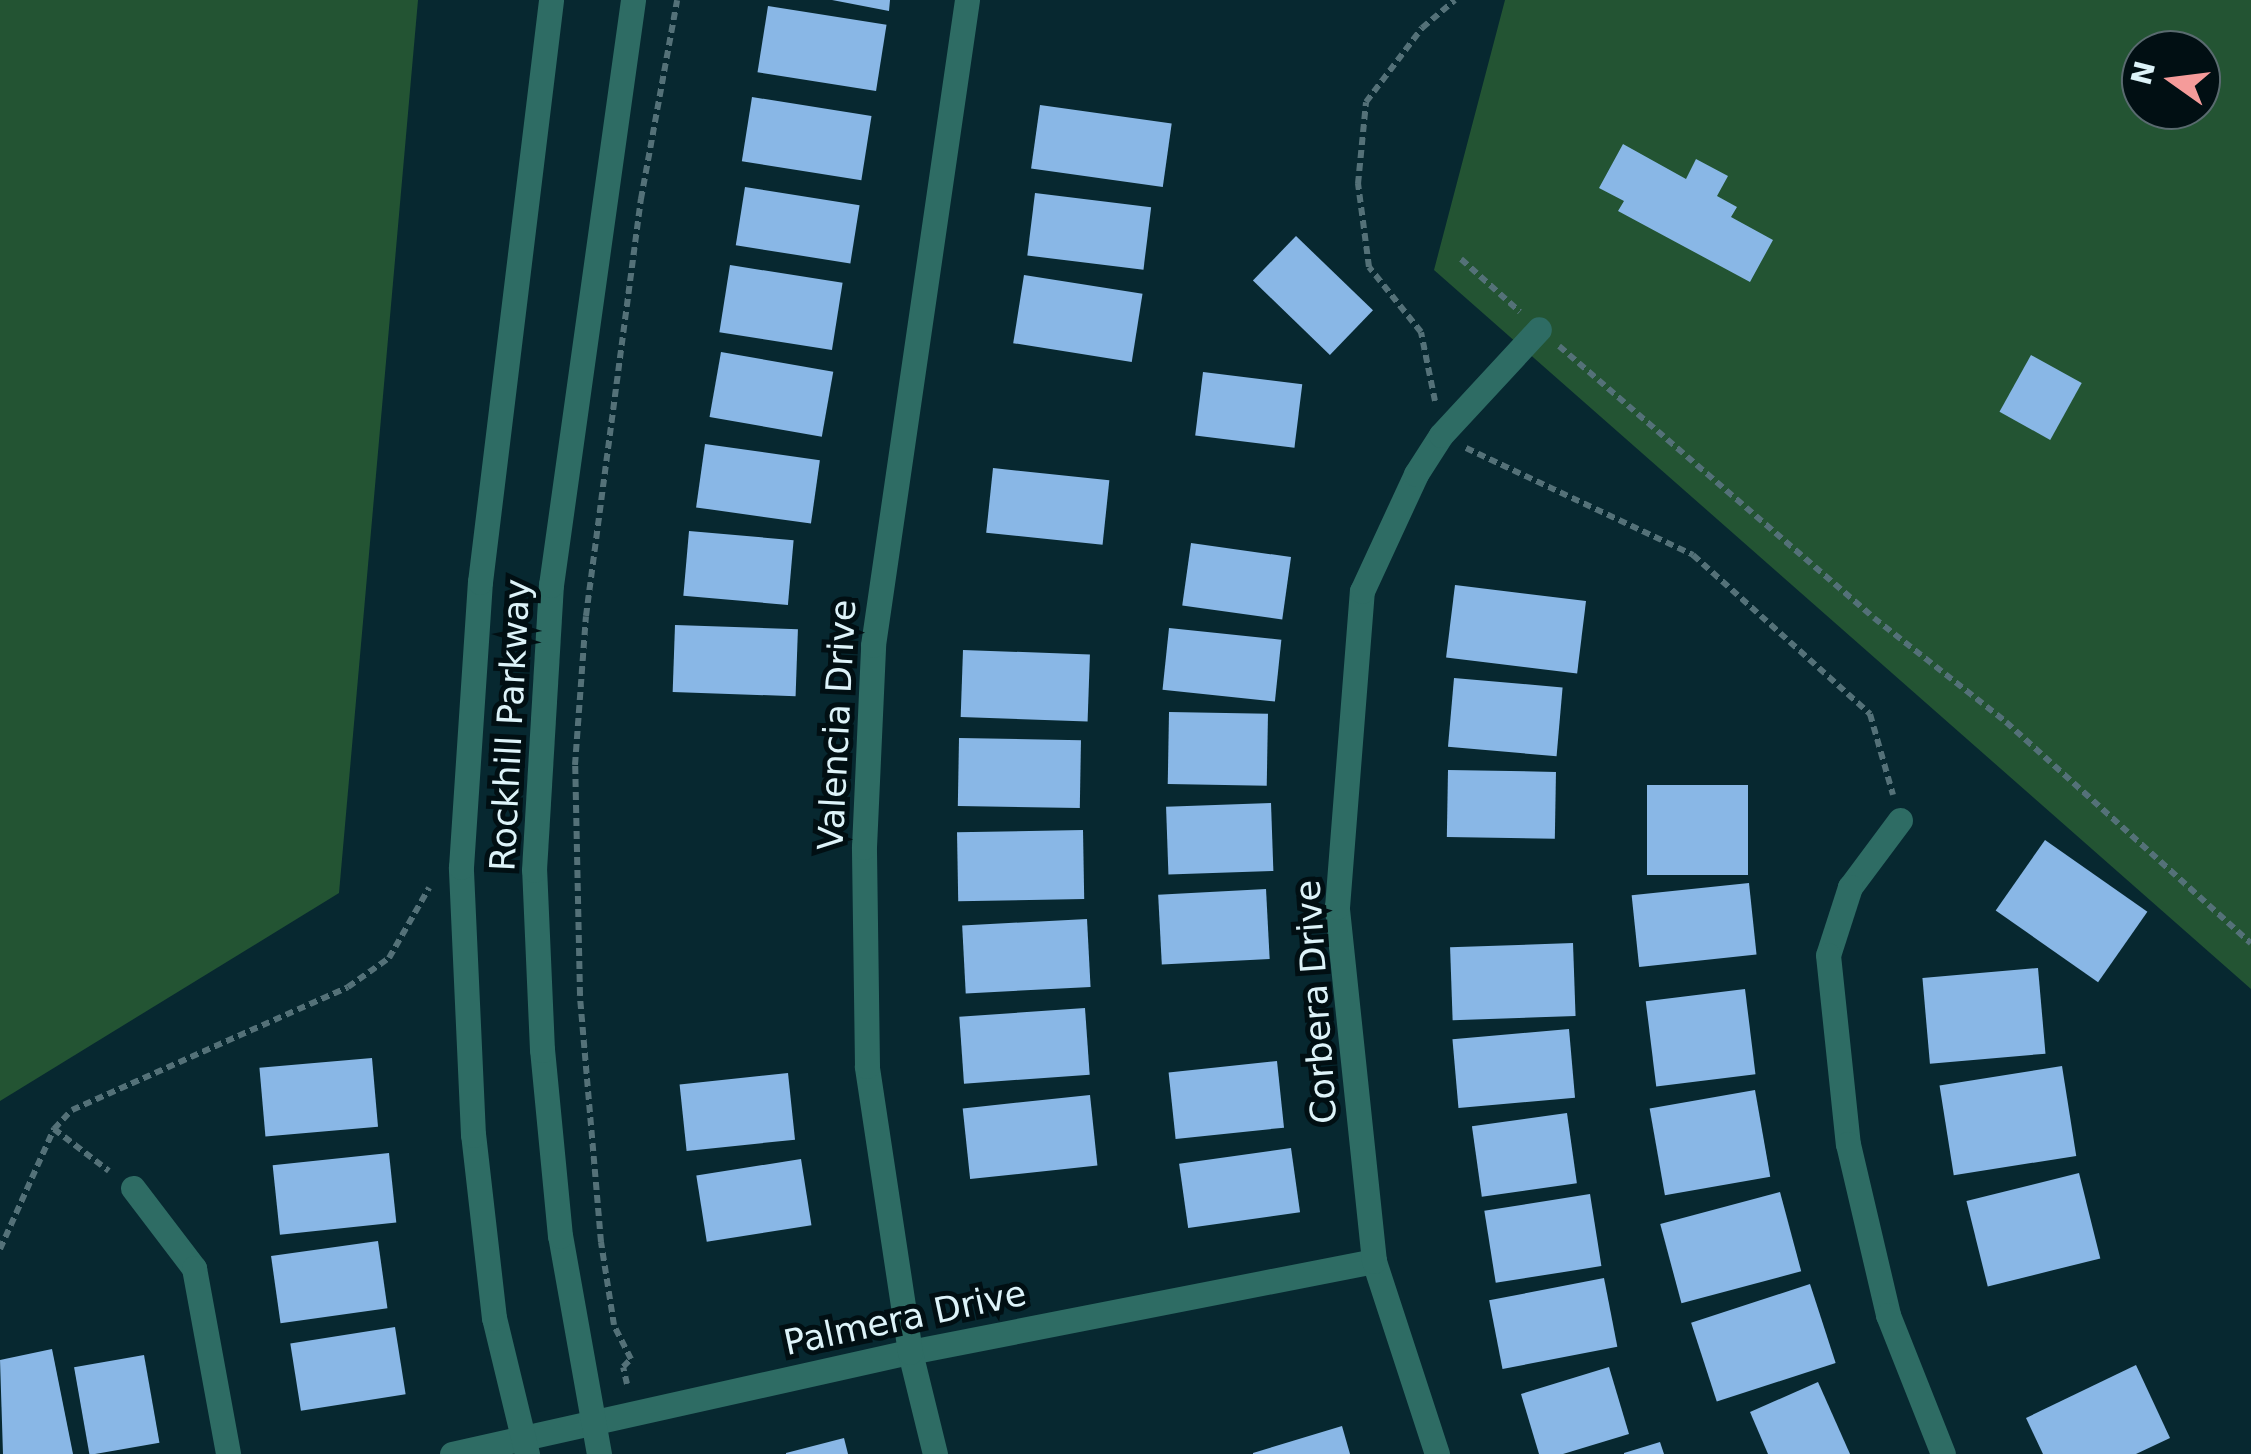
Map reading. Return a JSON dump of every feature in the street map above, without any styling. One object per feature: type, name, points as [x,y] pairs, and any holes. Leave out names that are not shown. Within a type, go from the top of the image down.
[{"type":"street","name":"Rockhill Parkway","points":[[525,1445],[494,1318],[473,1134],[461,867],[480,582],[524,262],[551,0]]},
{"type":"street","name":"Rockhill Parkway","points":[[599,1454],[558,1218],[534,870],[551,585],[633,0]]},
{"type":"street","name":"Valencia Drive","points":[[935,1454],[910,1352],[867,1066],[867,774],[872,645],[894,472],[967,0]]},
{"type":"street","name":"Corbera Drive","points":[[1437,1454],[1374,1262],[1338,906],[1362,590],[1416,474],[1441,435],[1539,329]]},
{"type":"street","points":[[1900,820],[1850,887],[1828,955],[1848,1144],[1888,1315],[1943,1454]]},
{"type":"street","points":[[132,1188],[194,1268],[228,1454]]},
{"type":"street","name":"Palmera Drive","points":[[452,1454],[525,1445],[591,1420],[910,1352],[1374,1262]]},
{"type":"path","points":[[632,1411],[623,1367],[631,1359],[614,1325],[600,1242],[580,995],[575,765],[586,616],[641,199],[677,0]]},
{"type":"path","points":[[1455,0],[1422,28],[1366,102],[1358,184],[1370,267],[1421,332],[1441,435],[1554,494],[1693,555],[1870,714],[1900,820]]},
{"type":"path","points":[[1461,259],[1874,618],[2006,722],[2251,943]]},
{"type":"path","points":[[0,1248],[54,1129],[103,1093],[348,987],[390,958],[429,888]]},
{"type":"path","points":[[54,1129],[132,1188]]},
{"type":"green space","points":[[0,0],[418,0],[339,893],[0,1101]]},
{"type":"green space","points":[[1505,0],[2251,0],[2251,989],[1434,270]]},
{"type":"building","points":[[832,0],[890,0],[889,11]]},
{"type":"building","points":[[768,6],[887,25],[876,91],[758,72]]},
{"type":"building","points":[[752,97],[872,116],[861,180],[742,161]]},
{"type":"building","points":[[1040,105],[1172,124],[1163,187],[1031,168]]},
{"type":"building","points":[[1623,144],[1686,179],[1696,159],[1728,176],[1717,196],[1737,207],[1731,217],[1773,240],[1750,282],[1618,211],[1624,201],[1599,188]]},
{"type":"building","points":[[745,187],[860,205],[850,263],[736,245]]},
{"type":"building","points":[[1035,193],[1151,207],[1143,270],[1027,256]]},
{"type":"building","points":[[1296,236],[1373,310],[1330,355],[1253,281]]},
{"type":"building","points":[[730,265],[843,283],[832,350],[719,332]]},
{"type":"building","points":[[1024,275],[1143,294],[1132,362],[1013,343]]},
{"type":"building","points":[[721,352],[833,372],[822,437],[710,417]]},
{"type":"building","points":[[2031,355],[2082,383],[2050,440],[1999,412]]},
{"type":"building","points":[[1203,372],[1302,384],[1294,448],[1195,436]]},
{"type":"building","points":[[705,444],[820,460],[811,524],[696,507]]},
{"type":"building","points":[[993,468],[1109,480],[1103,545],[986,533]]},
{"type":"building","points":[[689,531],[794,540],[788,605],[683,596]]},
{"type":"building","points":[[1191,543],[1291,557],[1282,619],[1182,605]]},
{"type":"building","points":[[1455,585],[1586,601],[1577,674],[1446,657]]},
{"type":"building","points":[[675,625],[798,629],[796,696],[673,692]]},
{"type":"building","points":[[1169,628],[1281,640],[1275,701],[1163,690]]},
{"type":"building","points":[[963,650],[1090,654],[1088,721],[961,717]]},
{"type":"building","points":[[1454,678],[1563,687],[1557,756],[1448,747]]},
{"type":"building","points":[[1169,712],[1268,714],[1267,786],[1168,784]]},
{"type":"building","points":[[959,738],[1081,740],[1080,808],[958,806]]},
{"type":"building","points":[[1448,770],[1556,772],[1555,839],[1447,837]]},
{"type":"building","points":[[1647,785],[1748,785],[1748,875],[1647,875]]},
{"type":"building","points":[[1271,803],[1273,871],[1168,875],[1166,807]]},
{"type":"building","points":[[1083,830],[1084,899],[958,901],[957,832]]},
{"type":"building","points":[[2045,840],[2147,912],[2098,982],[1996,910]]},
{"type":"building","points":[[1749,883],[1757,955],[1639,967],[1632,895]]},
{"type":"building","points":[[1266,889],[1270,959],[1162,965],[1158,895]]},
{"type":"building","points":[[1087,919],[1091,987],[966,993],[962,926]]},
{"type":"building","points":[[1573,943],[1576,1016],[1453,1020],[1450,947]]},
{"type":"building","points":[[2038,968],[2045,1054],[1930,1064],[1922,978]]},
{"type":"building","points":[[1745,989],[1755,1074],[1656,1087],[1646,1001]]},
{"type":"building","points":[[1085,1008],[1090,1075],[964,1084],[959,1017]]},
{"type":"building","points":[[1569,1029],[1575,1098],[1458,1108],[1452,1039]]},
{"type":"building","points":[[372,1058],[378,1127],[265,1137],[259,1068]]},
{"type":"building","points":[[1277,1061],[1284,1128],[1176,1139],[1169,1072]]},
{"type":"building","points":[[2062,1066],[2076,1156],[1954,1175],[1940,1085]]},
{"type":"building","points":[[788,1073],[795,1140],[687,1151],[680,1084]]},
{"type":"building","points":[[1755,1090],[1770,1177],[1665,1195],[1650,1109]]},
{"type":"building","points":[[1090,1095],[1097,1166],[970,1179],[963,1108]]},
{"type":"building","points":[[1567,1113],[1577,1183],[1482,1197],[1472,1126]]},
{"type":"building","points":[[1291,1148],[1300,1212],[1188,1228],[1179,1164]]},
{"type":"building","points":[[389,1153],[396,1223],[280,1235],[273,1165]]},
{"type":"building","points":[[801,1159],[811,1225],[707,1242],[696,1176]]},
{"type":"building","points":[[2079,1173],[2100,1258],[1988,1286],[1966,1201]]},
{"type":"building","points":[[1780,1192],[1801,1271],[1681,1303],[1660,1224]]},
{"type":"building","points":[[1590,1194],[1601,1266],[1496,1283],[1484,1211]]},
{"type":"building","points":[[378,1241],[387,1308],[281,1323],[271,1256]]},
{"type":"building","points":[[1604,1278],[1617,1347],[1503,1369],[1489,1300]]},
{"type":"building","points":[[1810,1284],[1836,1363],[1717,1402],[1691,1323]]},
{"type":"building","points":[[395,1327],[406,1394],[301,1411],[290,1344]]},
{"type":"building","points":[[52,1349],[73,1454],[3,1454],[0,1360]]},
{"type":"building","points":[[144,1355],[159,1443],[89,1454],[74,1367]]},
{"type":"building","points":[[2136,1365],[2170,1438],[2136,1454],[2043,1454],[2026,1418]]},
{"type":"building","points":[[1609,1367],[1629,1434],[1563,1454],[1539,1454],[1521,1394]]},
{"type":"building","points":[[1818,1382],[1850,1454],[1768,1454],[1750,1412]]},
{"type":"building","points":[[1342,1426],[1350,1454],[1253,1454],[1253,1453]]},
{"type":"building","points":[[844,1438],[848,1454],[786,1454],[786,1453]]},
{"type":"building","points":[[1660,1442],[1664,1454],[1624,1454],[1624,1453]]}]
